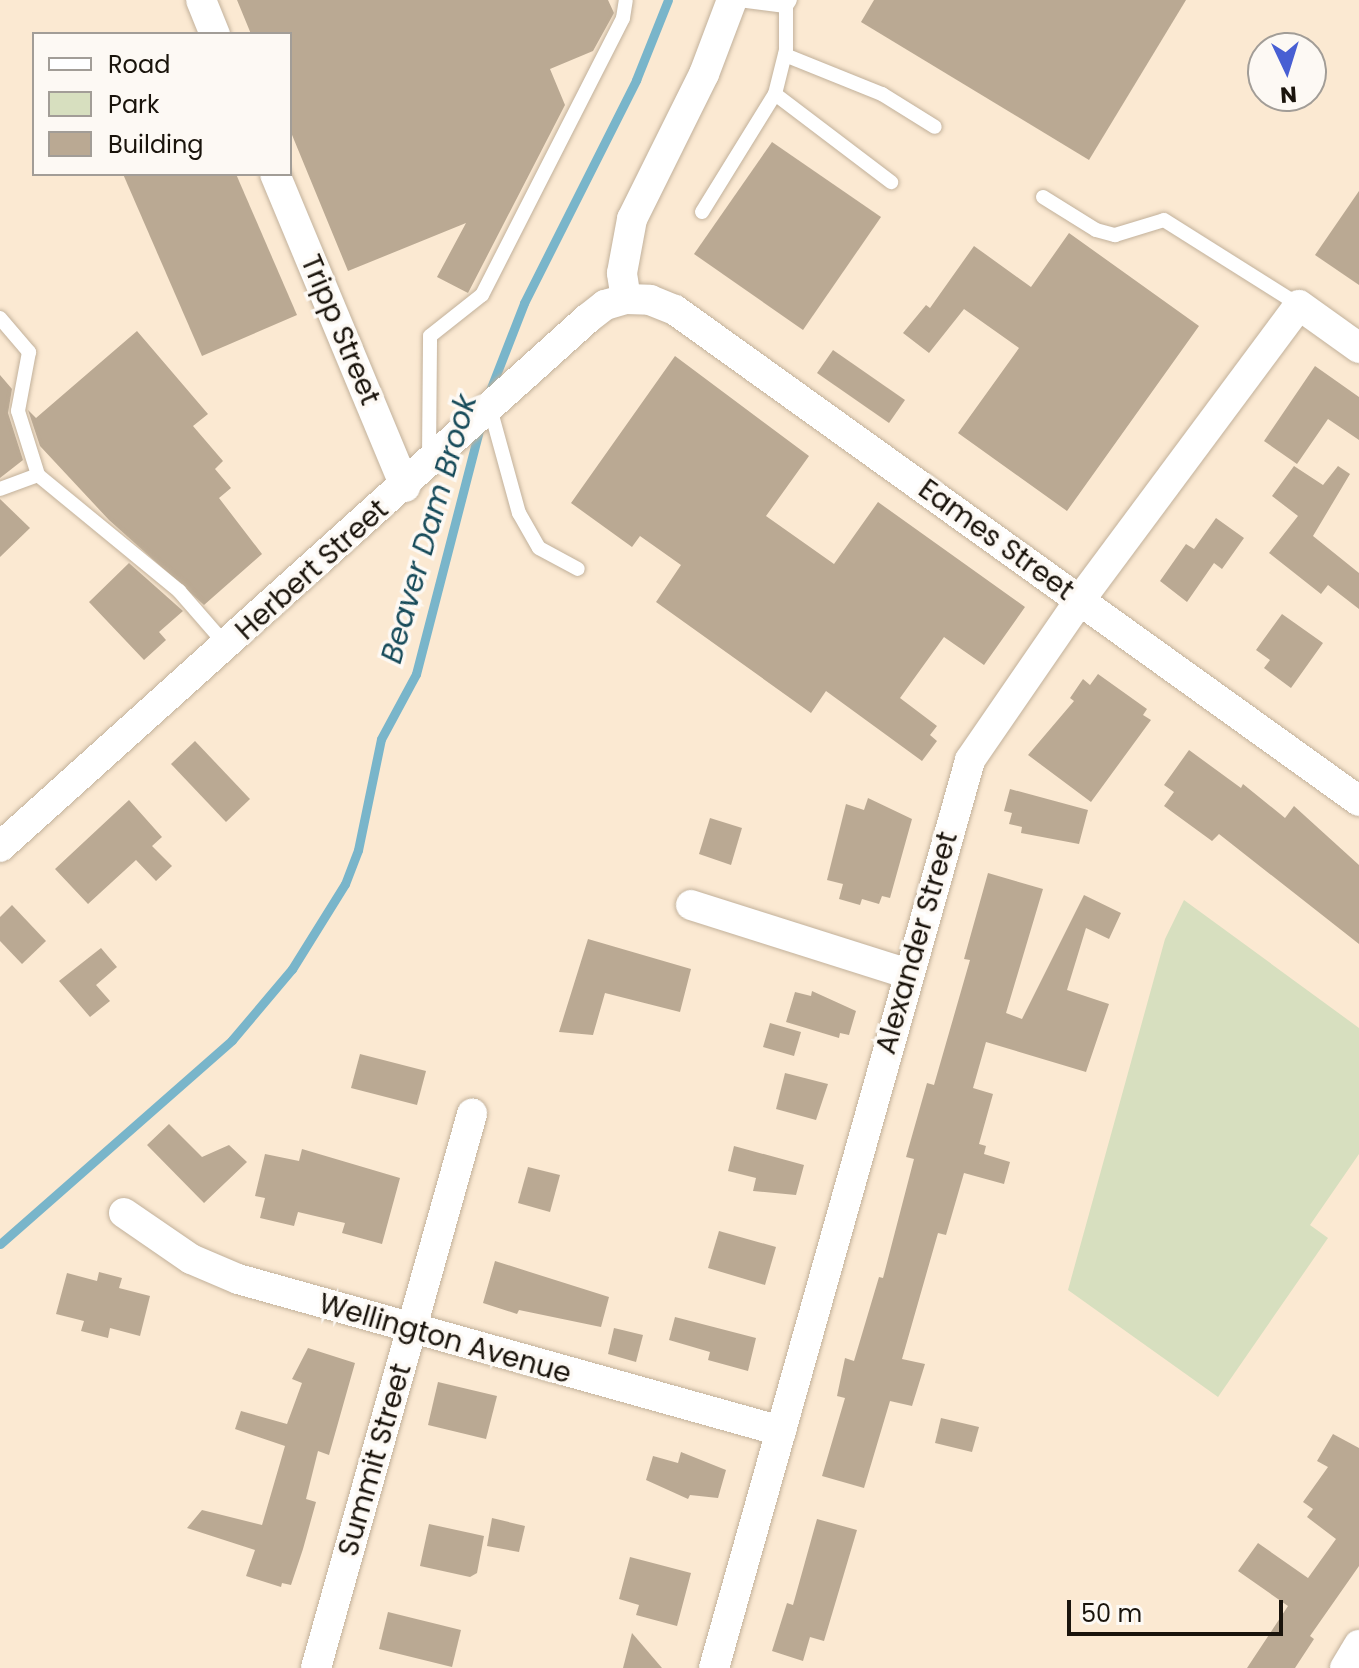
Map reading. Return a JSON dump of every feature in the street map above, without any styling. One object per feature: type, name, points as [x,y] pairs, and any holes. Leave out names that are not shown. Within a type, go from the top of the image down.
[{"type":"street","points":[[201,0],[214,32]]},
{"type":"street","points":[[626,299],[622,273],[632,219],[704,74],[732,0]]},
{"type":"street","name":"Tripp Street","points":[[276,176],[405,487]]},
{"type":"street","name":"Herbert Street","points":[[0,847],[405,487],[596,312],[626,299]]},
{"type":"street","name":"Eames Street","points":[[626,299],[650,300],[675,310],[1359,801]]},
{"type":"street","points":[[1299,305],[1359,348]]},
{"type":"street","name":"Alexander Street","points":[[714,1668],[970,760],[1080,600],[1299,305]]},
{"type":"street","points":[[691,905],[909,974]]},
{"type":"street","name":"Summit Street","points":[[316,1668],[472,1114]]},
{"type":"street","name":"Wellington Avenue","points":[[124,1213],[191,1259],[238,1279],[411,1332],[781,1431]]},
{"type":"street","points":[[1345,1668],[1359,1645]]},
{"type":"lane","points":[[438,456],[430,336],[482,295],[623,18],[626,0]]},
{"type":"lane","points":[[702,212],[775,94],[785,55],[788,3],[739,0]]},
{"type":"lane","points":[[785,55],[882,94],[935,127]]},
{"type":"lane","points":[[775,94],[891,182]]},
{"type":"lane","points":[[1043,197],[1096,230],[1115,235],[1164,220],[1299,305]]},
{"type":"lane","points":[[0,318],[29,352],[18,411],[38,475],[179,591],[227,646]]},
{"type":"lane","points":[[490,408],[519,513],[539,548],[578,569]]},
{"type":"lane","points":[[0,489],[38,475]]},
{"type":"green space","points":[[1184,900],[1359,1028],[1359,1154],[1310,1225],[1328,1238],[1218,1397],[1068,1290],[1165,939]]},
{"type":"building","points":[[237,0],[608,0],[614,13],[593,51],[550,69],[565,105],[468,293],[437,277],[466,223],[348,271],[292,135],[292,32],[250,32]]},
{"type":"building","points":[[874,0],[1186,0],[1089,160],[861,22]]},
{"type":"building","points":[[772,142],[881,217],[803,330],[694,254]]},
{"type":"building","points":[[124,176],[237,176],[297,315],[202,356]]},
{"type":"building","points":[[1359,191],[1359,285],[1315,255]]},
{"type":"building","points":[[1069,233],[1199,326],[1067,511],[958,433],[1019,348],[964,309],[929,353],[903,333],[926,305],[930,308],[974,246],[1031,287]]},
{"type":"building","points":[[137,331],[208,414],[193,426],[223,461],[215,469],[231,488],[219,498],[262,554],[204,605],[109,520],[40,446],[28,410],[36,418]]},
{"type":"building","points":[[833,350],[905,400],[889,423],[817,373]]},
{"type":"building","points":[[675,356],[809,456],[766,516],[834,564],[878,502],[1025,607],[984,665],[944,637],[900,698],[937,726],[930,735],[937,741],[922,761],[826,691],[811,713],[656,602],[681,565],[640,536],[632,547],[571,503]]},
{"type":"building","points":[[1315,366],[1359,397],[1359,440],[1328,419],[1297,464],[1264,441]]},
{"type":"building","points":[[0,375],[12,389],[8,413],[23,460],[0,478]]},
{"type":"building","points":[[1294,466],[1323,485],[1338,466],[1350,474],[1313,536],[1359,573],[1359,609],[1328,585],[1321,594],[1269,553],[1298,516],[1272,496]]},
{"type":"building","points":[[0,499],[30,528],[0,557]]},
{"type":"building","points":[[1216,518],[1244,538],[1222,569],[1214,563],[1187,602],[1160,581],[1186,544],[1194,549]]},
{"type":"building","points":[[129,563],[183,611],[159,632],[166,640],[144,660],[89,602]]},
{"type":"building","points":[[1282,614],[1323,643],[1291,688],[1264,668],[1270,660],[1256,650]]},
{"type":"building","points":[[1098,674],[1147,709],[1143,715],[1151,720],[1091,802],[1028,755],[1074,701],[1070,698],[1083,679],[1090,685]]},
{"type":"building","points":[[195,741],[250,799],[226,822],[171,764]]},
{"type":"building","points":[[1189,750],[1241,788],[1243,784],[1285,818],[1294,806],[1359,865],[1359,944],[1219,834],[1212,841],[1164,806],[1174,792],[1164,785]]},
{"type":"building","points":[[1010,789],[1088,810],[1079,844],[1021,833],[1022,827],[1009,824],[1012,813],[1004,811]]},
{"type":"building","points":[[868,798],[912,819],[890,898],[882,896],[879,904],[862,899],[860,905],[839,899],[843,884],[827,880],[846,804],[864,810]]},
{"type":"building","points":[[129,800],[162,837],[152,846],[172,866],[156,881],[136,860],[88,904],[55,869]]},
{"type":"building","points":[[710,818],[742,828],[731,865],[699,854]]},
{"type":"building","points":[[988,873],[1043,889],[1006,1013],[1022,1019],[1084,895],[1121,913],[1109,939],[1086,928],[1067,990],[1109,1004],[1086,1072],[986,1042],[973,1088],[993,1094],[979,1144],[986,1146],[984,1154],[1010,1162],[1004,1184],[964,1173],[946,1235],[938,1233],[902,1359],[925,1364],[912,1406],[890,1401],[864,1488],[822,1476],[845,1398],[837,1396],[845,1358],[854,1361],[879,1277],[883,1278],[914,1159],[906,1157],[927,1083],[934,1085],[970,960],[964,959]]},
{"type":"building","points":[[12,905],[46,941],[22,964],[0,941],[0,917]]},
{"type":"building","points":[[588,939],[691,969],[680,1012],[605,993],[593,1035],[559,1032]]},
{"type":"building","points":[[101,948],[117,967],[96,985],[110,1001],[90,1017],[59,981]]},
{"type":"building","points":[[812,991],[856,1011],[849,1035],[840,1033],[839,1038],[786,1022],[795,992],[811,996]]},
{"type":"building","points":[[770,1023],[801,1032],[794,1056],[763,1047]]},
{"type":"building","points":[[360,1054],[426,1071],[417,1105],[351,1088]]},
{"type":"building","points":[[785,1073],[828,1084],[816,1120],[776,1109]]},
{"type":"building","points":[[169,1124],[202,1157],[229,1145],[247,1162],[204,1203],[147,1145]]},
{"type":"building","points":[[734,1146],[804,1165],[796,1195],[753,1191],[756,1178],[728,1171]]},
{"type":"building","points":[[302,1149],[400,1178],[382,1244],[342,1233],[345,1223],[298,1212],[294,1226],[260,1218],[265,1198],[255,1196],[265,1154],[299,1161]]},
{"type":"building","points":[[528,1167],[560,1175],[550,1212],[518,1203]]},
{"type":"building","points":[[719,1231],[776,1247],[765,1285],[708,1268]]},
{"type":"building","points":[[495,1261],[609,1297],[601,1327],[519,1310],[517,1314],[483,1303]]},
{"type":"building","points":[[99,1272],[122,1278],[119,1288],[150,1296],[140,1336],[110,1328],[108,1338],[81,1331],[84,1321],[56,1314],[67,1273],[97,1281]]},
{"type":"building","points":[[675,1317],[756,1338],[748,1371],[708,1360],[710,1352],[669,1340]]},
{"type":"building","points":[[614,1328],[643,1335],[636,1362],[608,1354]]},
{"type":"building","points":[[308,1348],[355,1363],[329,1455],[318,1451],[306,1499],[316,1502],[303,1549],[291,1585],[282,1583],[281,1587],[246,1576],[255,1550],[187,1528],[202,1510],[262,1525],[285,1446],[235,1429],[241,1411],[287,1424],[302,1383],[292,1379]]},
{"type":"building","points":[[438,1382],[497,1396],[486,1439],[428,1425]]},
{"type":"building","points":[[941,1418],[979,1427],[972,1452],[935,1443]]},
{"type":"building","points":[[1333,1434],[1359,1448],[1359,1566],[1310,1636],[1314,1639],[1295,1668],[1247,1668],[1288,1606],[1238,1571],[1258,1543],[1308,1578],[1336,1539],[1307,1517],[1313,1509],[1303,1502],[1328,1467],[1317,1461]]},
{"type":"building","points":[[681,1452],[726,1470],[718,1498],[690,1495],[688,1499],[646,1480],[653,1456],[678,1463]]},
{"type":"building","points":[[492,1518],[525,1526],[519,1552],[487,1546]]},
{"type":"building","points":[[817,1519],[857,1530],[824,1641],[810,1637],[803,1661],[772,1651],[787,1603],[793,1605]]},
{"type":"building","points":[[429,1524],[484,1536],[477,1573],[470,1577],[420,1566]]},
{"type":"building","points":[[630,1557],[691,1573],[677,1626],[636,1615],[639,1605],[619,1599]]},
{"type":"building","points":[[388,1612],[461,1630],[452,1667],[379,1649]]},
{"type":"building","points":[[632,1633],[662,1668],[623,1668]]},
{"type":"waterway","name":"Beaver Dam Brook","points":[[489,393],[524,303],[636,80],[668,0]]},
{"type":"waterway","name":"Beaver Dam Brook","points":[[0,1244],[232,1040],[292,969],[345,884],[358,850],[381,739],[416,674],[480,427]]}]
